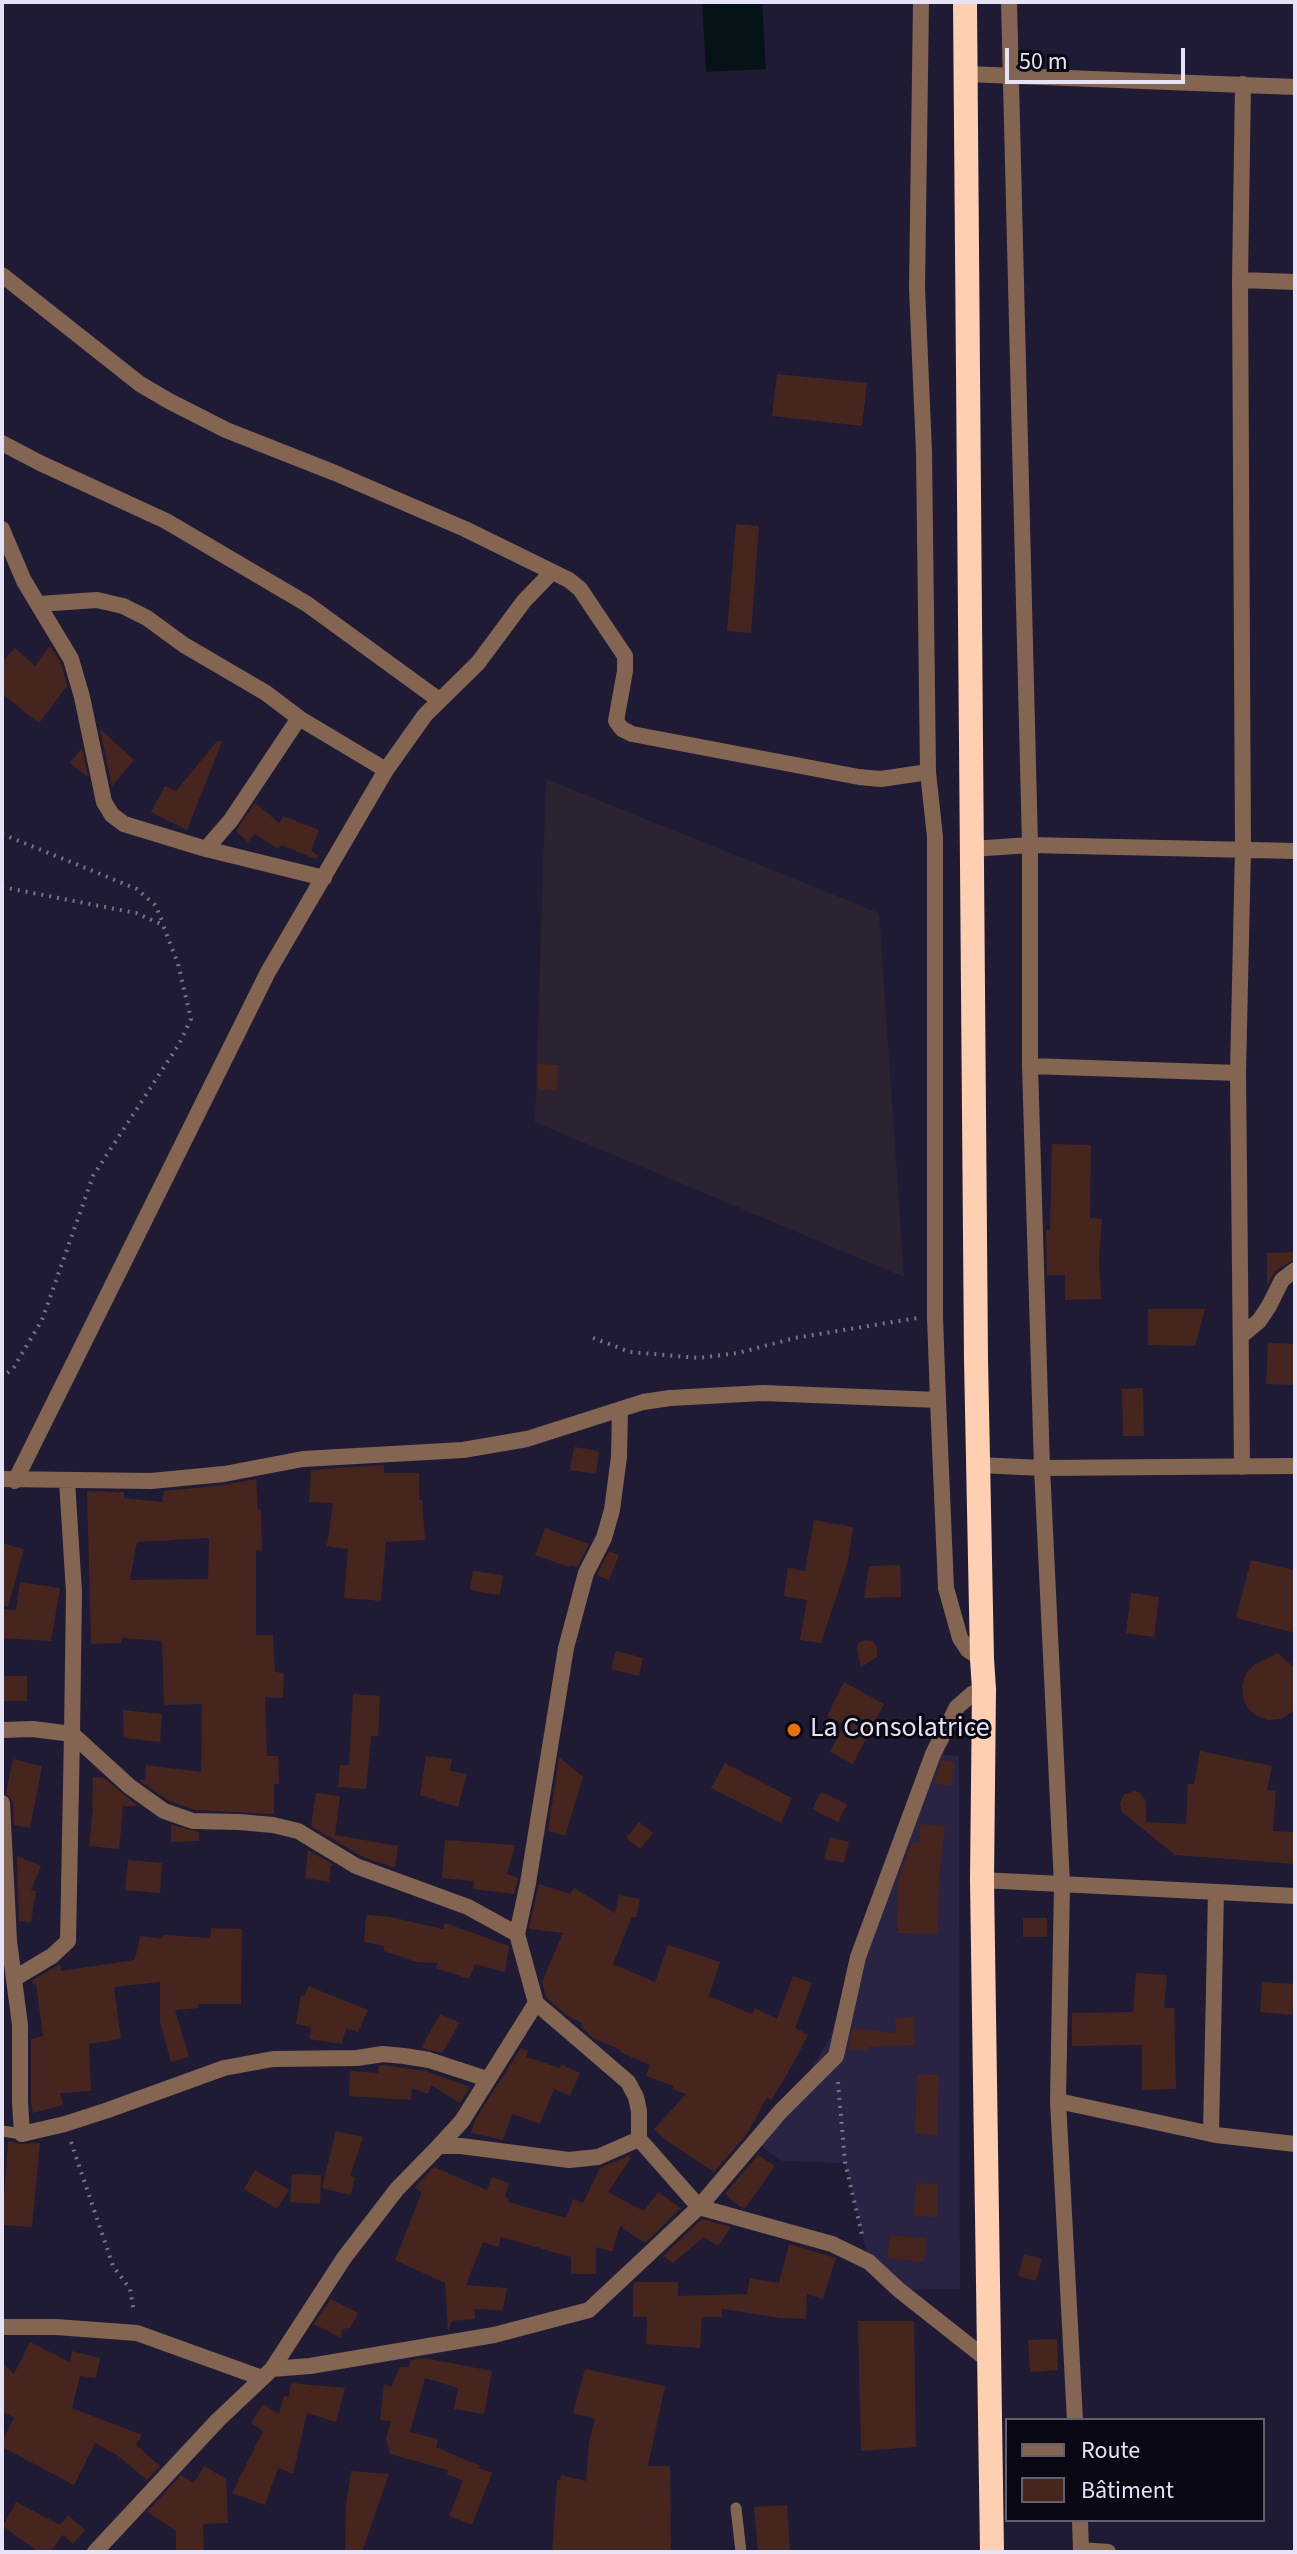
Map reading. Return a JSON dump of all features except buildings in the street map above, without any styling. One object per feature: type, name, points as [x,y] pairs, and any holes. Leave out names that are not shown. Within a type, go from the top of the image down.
[{"type":"highway","points":[[965,2],[976,1359],[984,1689],[982,1880],[992,2552]]},
{"type":"street","points":[[921,2],[917,288],[924,452],[928,772],[935,837],[935,1317],[938,1400],[946,1588],[960,1638],[968,1650],[982,1659]]},
{"type":"street","points":[[1009,2],[1030,845],[1030,1066],[1042,1468],[1062,1885],[1058,2101],[1075,2418]]},
{"type":"street","points":[[966,74],[1295,87]]},
{"type":"street","points":[[1242,1467],[1238,1073],[1243,849],[1240,280],[1243,84]]},
{"type":"street","points":[[2,275],[140,384],[169,401],[226,430],[465,529],[569,580],[580,589],[625,656],[616,721],[622,729],[632,734],[859,777],[881,779],[928,772]]},
{"type":"street","points":[[1240,280],[1295,282]]},
{"type":"street","points":[[2,443],[179,529],[307,604],[439,700]]},
{"type":"street","points":[[2,529],[24,581],[71,659],[104,802],[112,815],[124,824],[206,849],[324,878]]},
{"type":"street","points":[[552,572],[524,601],[478,663],[425,715],[386,770],[268,972],[6,1483],[151,1481],[224,1474],[303,1459],[463,1450],[527,1439],[643,1402],[670,1398],[763,1393],[938,1400]]},
{"type":"street","points":[[39,604],[97,600],[123,606],[147,618],[184,645],[386,770]]},
{"type":"street","points":[[206,849],[231,820],[299,718]]},
{"type":"street","points":[[972,849],[1030,845],[1295,851]]},
{"type":"street","points":[[1030,1066],[1238,1073]]},
{"type":"street","points":[[1242,1335],[1259,1321],[1282,1280],[1295,1270]]},
{"type":"street","points":[[620,1410],[619,1457],[612,1510],[604,1538],[586,1573],[566,1648],[517,1934],[536,2003],[628,2082],[639,2111],[639,2139],[699,2207],[820,2240],[869,2262],[899,2290],[989,2361]]},
{"type":"street","points":[[979,1465],[1042,1468],[1295,1466]]},
{"type":"street","points":[[15,1978],[43,1962],[68,1941],[74,1592],[67,1481]]},
{"type":"street","points":[[2,2327],[137,2333],[267,2374],[494,2335],[589,2310],[699,2207],[747,2149],[836,2056],[858,1957],[933,1754],[957,1707],[972,1694],[984,1689]]},
{"type":"street","points":[[2,1730],[33,1729],[72,1734],[129,1786],[164,1811],[193,1821],[273,1825],[298,1831],[356,1866],[460,1904],[517,1934]]},
{"type":"street","points":[[2,1803],[9,1941],[20,2025],[22,2134],[65,2124],[224,2068],[273,2059],[357,2058],[383,2054],[429,2060],[487,2079]]},
{"type":"street","points":[[982,1880],[1295,1896]]},
{"type":"street","points":[[1211,2133],[1216,1892]]},
{"type":"street","points":[[95,2552],[218,2420],[267,2374],[344,2258],[397,2189],[462,2121],[536,2003]]},
{"type":"street","points":[[1058,2101],[1211,2133],[1295,2144]]},
{"type":"street","points":[[439,2146],[569,2160],[598,2157],[639,2139]]},
{"type":"street","points":[[1080,2522],[1081,2551],[1108,2552]]},
{"type":"lane","points":[[2,2131],[22,2134]]},
{"type":"lane","points":[[736,2508],[741,2552]]},
{"type":"path","points":[[2,834],[137,889],[155,905],[178,964],[191,1019],[179,1044],[93,1176],[42,1320],[14,1367],[2,1378]]},
{"type":"path","points":[[2,887],[136,913],[163,925]]},
{"type":"path","points":[[593,1338],[630,1352],[699,1358],[738,1353],[795,1338],[905,1319],[935,1317]]},
{"type":"path","points":[[836,2056],[845,2162],[869,2262]]},
{"type":"path","points":[[65,2124],[113,2266],[130,2289],[137,2333]]},
{"type":"shaded area","points":[[702,2],[762,2],[766,69],[706,72]]},
{"type":"shaded area","points":[[546,779],[879,913],[904,1277],[535,1122]]},
{"type":"shaded area","points":[[935,1754],[959,1756],[960,2289],[899,2290],[869,2262],[845,2163],[782,2161],[757,2143],[784,2113],[830,2038],[858,1946]]},
{"type":"place","name":"La Consolatrice","points":[[794,1730]]}]
